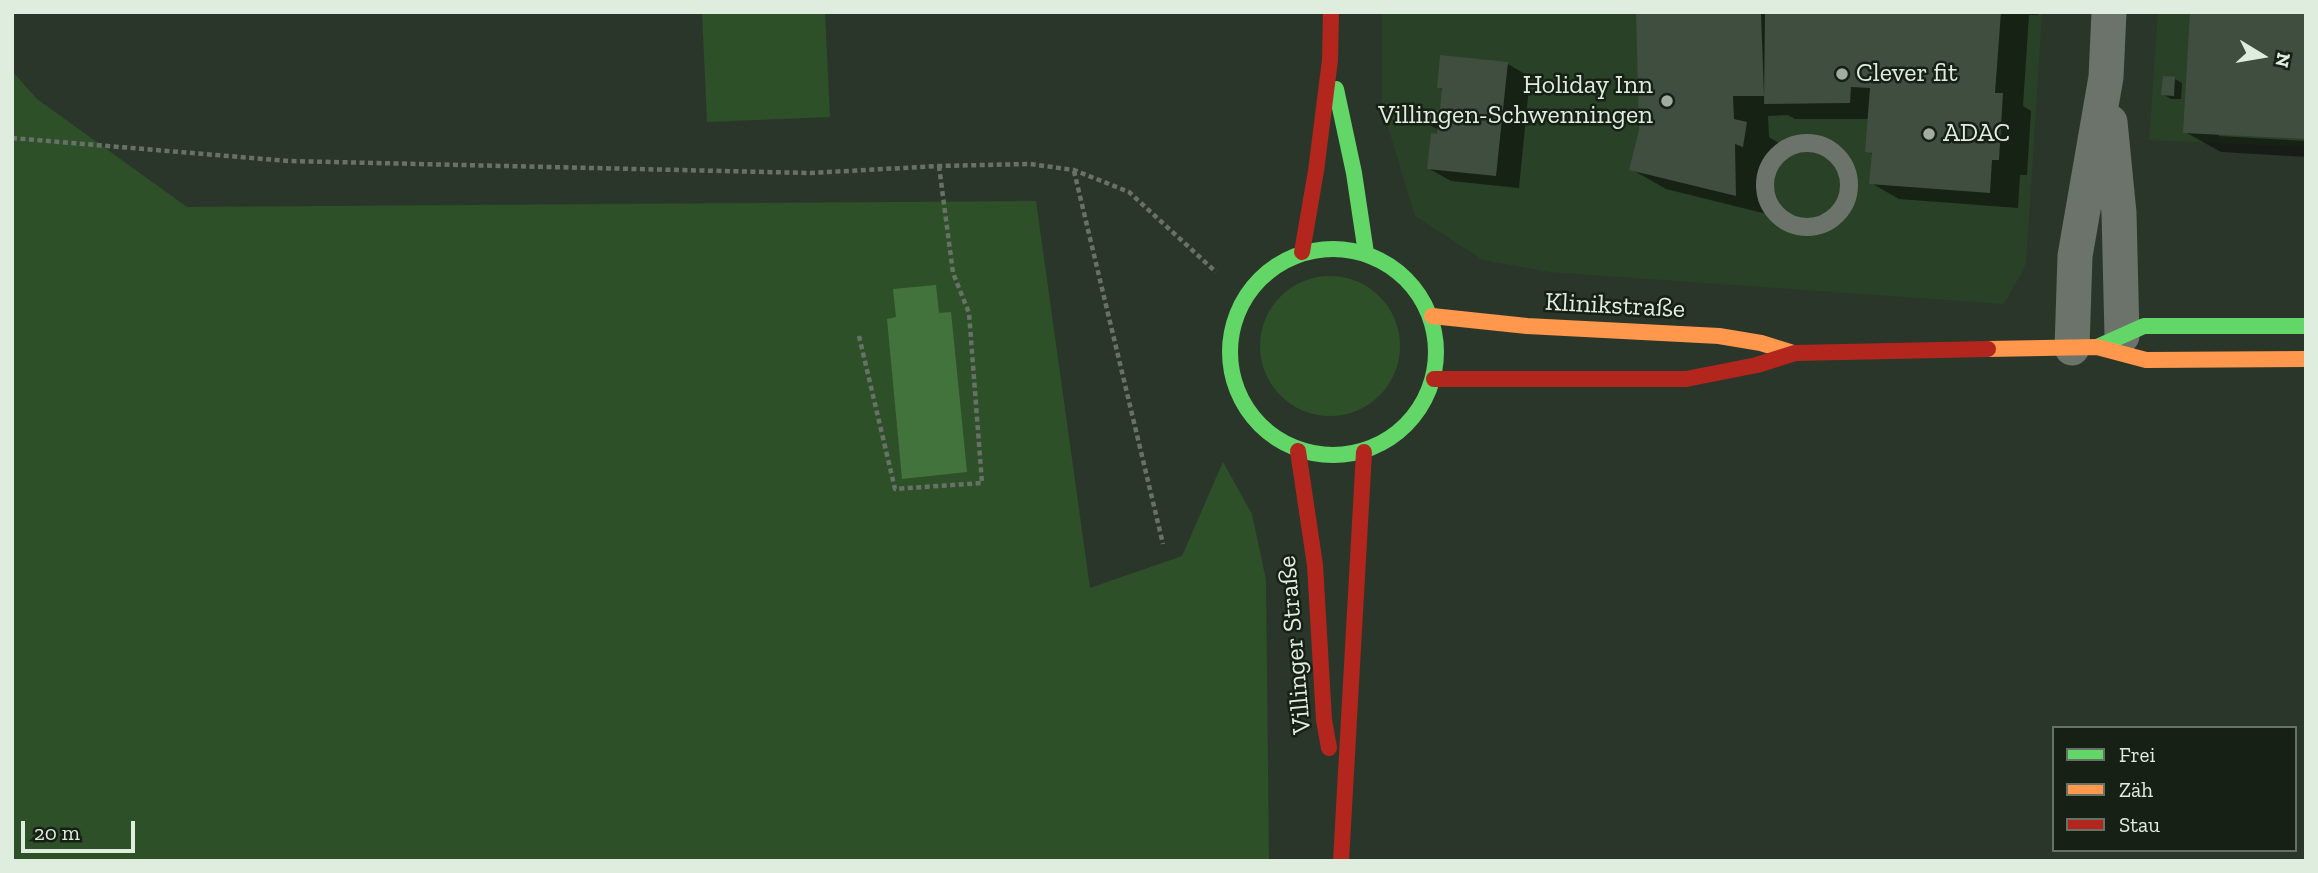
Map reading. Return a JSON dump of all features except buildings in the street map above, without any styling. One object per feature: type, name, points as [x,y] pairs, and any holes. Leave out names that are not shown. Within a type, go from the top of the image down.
[{"type":"main road","points":[[1302,252],[1316,171],[1330,60],[1331,12]]},
{"type":"main road","points":[[1330,60],[1354,173],[1366,253]]},
{"type":"main road","points":[[1302,252],[1366,253],[1393,267],[1416,289],[1432,316],[1437,347],[1434,379],[1420,411],[1395,436],[1364,452],[1298,451],[1269,435],[1247,412],[1233,382],[1228,350],[1234,318],[1250,289],[1273,267],[1302,252]]},
{"type":"main road","name":"Klinikstraße","points":[[1432,316],[1527,326],[1719,336],[1761,343],[1795,353]]},
{"type":"main road","name":"Klinikstraße","points":[[1434,379],[1686,379],[1756,365],[1795,353],[2097,344],[2144,326],[2306,326]]},
{"type":"main road","name":"Klinikstraße","points":[[2097,344],[2146,360],[2306,359]]},
{"type":"main road","name":"Villinger Straße","points":[[1298,451],[1315,565],[1325,720],[1342,835]]},
{"type":"main road","name":"Villinger Straße","points":[[1341,861],[1364,452]]},
{"type":"street","points":[[2097,344],[2075,256],[2106,77],[2109,12]]},
{"type":"street","points":[[2097,344],[2119,213],[2106,77]]},
{"type":"lane","points":[[1802,143],[1828,148],[1846,168],[1848,194],[1843,207],[1834,217],[1820,225],[1808,227],[1781,218],[1766,194],[1766,179],[1770,166],[1778,155],[1789,147],[1802,143]]},
{"type":"path","points":[[12,138],[288,161],[810,173],[1030,164],[1074,170],[1129,192],[1216,272]]},
{"type":"path","points":[[859,336],[895,489],[982,483],[969,313],[953,273],[939,166]]},
{"type":"path","points":[[1074,170],[1163,544]]},
{"type":"shaded area","points":[[702,12],[825,12],[830,117],[707,122]]},
{"type":"shaded area","points":[[1382,12],[2042,12],[2026,265],[2004,304],[1549,272],[1483,260],[1415,216],[1382,107]]},
{"type":"shaded area","points":[[2158,12],[2306,12],[2306,147],[2149,140]]},
{"type":"shaded area","points":[[12,71],[37,99],[187,207],[1036,201],[1090,588],[1182,556],[1223,462],[1252,514],[1266,580],[1269,861],[12,861]]},
{"type":"shaded area","points":[[1330,276],[1357,281],[1379,297],[1395,319],[1400,346],[1395,373],[1379,395],[1357,411],[1330,416],[1303,411],[1281,395],[1265,373],[1260,346],[1265,319],[1281,297],[1303,281]]},
{"type":"shaded area","points":[[936,285],[939,313],[951,312],[967,472],[902,479],[887,319],[896,317],[893,289]]},
{"type":"traffic: fast","points":[[1336,89],[1354,173],[1366,253]]},
{"type":"traffic: fast","points":[[1333,249],[1373,257],[1406,279],[1428,312],[1436,352],[1428,392],[1406,425],[1373,447],[1333,455],[1293,447],[1260,425],[1238,392],[1230,352],[1238,312],[1260,279],[1293,257],[1333,249]]},
{"type":"traffic: fast","points":[[2097,347],[2144,326],[2306,326]]},
{"type":"traffic: slow","points":[[1432,316],[1527,326],[1719,336],[1761,343],[1793,353]]},
{"type":"traffic: slow","points":[[1988,349],[2097,347],[2146,360],[2306,359]]},
{"type":"traffic: jam","points":[[1302,252],[1316,171],[1330,60],[1331,12]]},
{"type":"traffic: jam","points":[[1434,379],[1686,379],[1757,365],[1795,353],[1988,349]]},
{"type":"traffic: jam","points":[[1298,451],[1315,565],[1324,720],[1329,748]]},
{"type":"traffic: jam","points":[[1341,861],[1364,452]]},
{"type":"place","name":"Clever fit","points":[[1842,74]]},
{"type":"place","name":"Holiday Inn Villingen-Schwenningen","points":[[1667,101]]},
{"type":"place","name":"ADAC","points":[[1929,134]]}]
